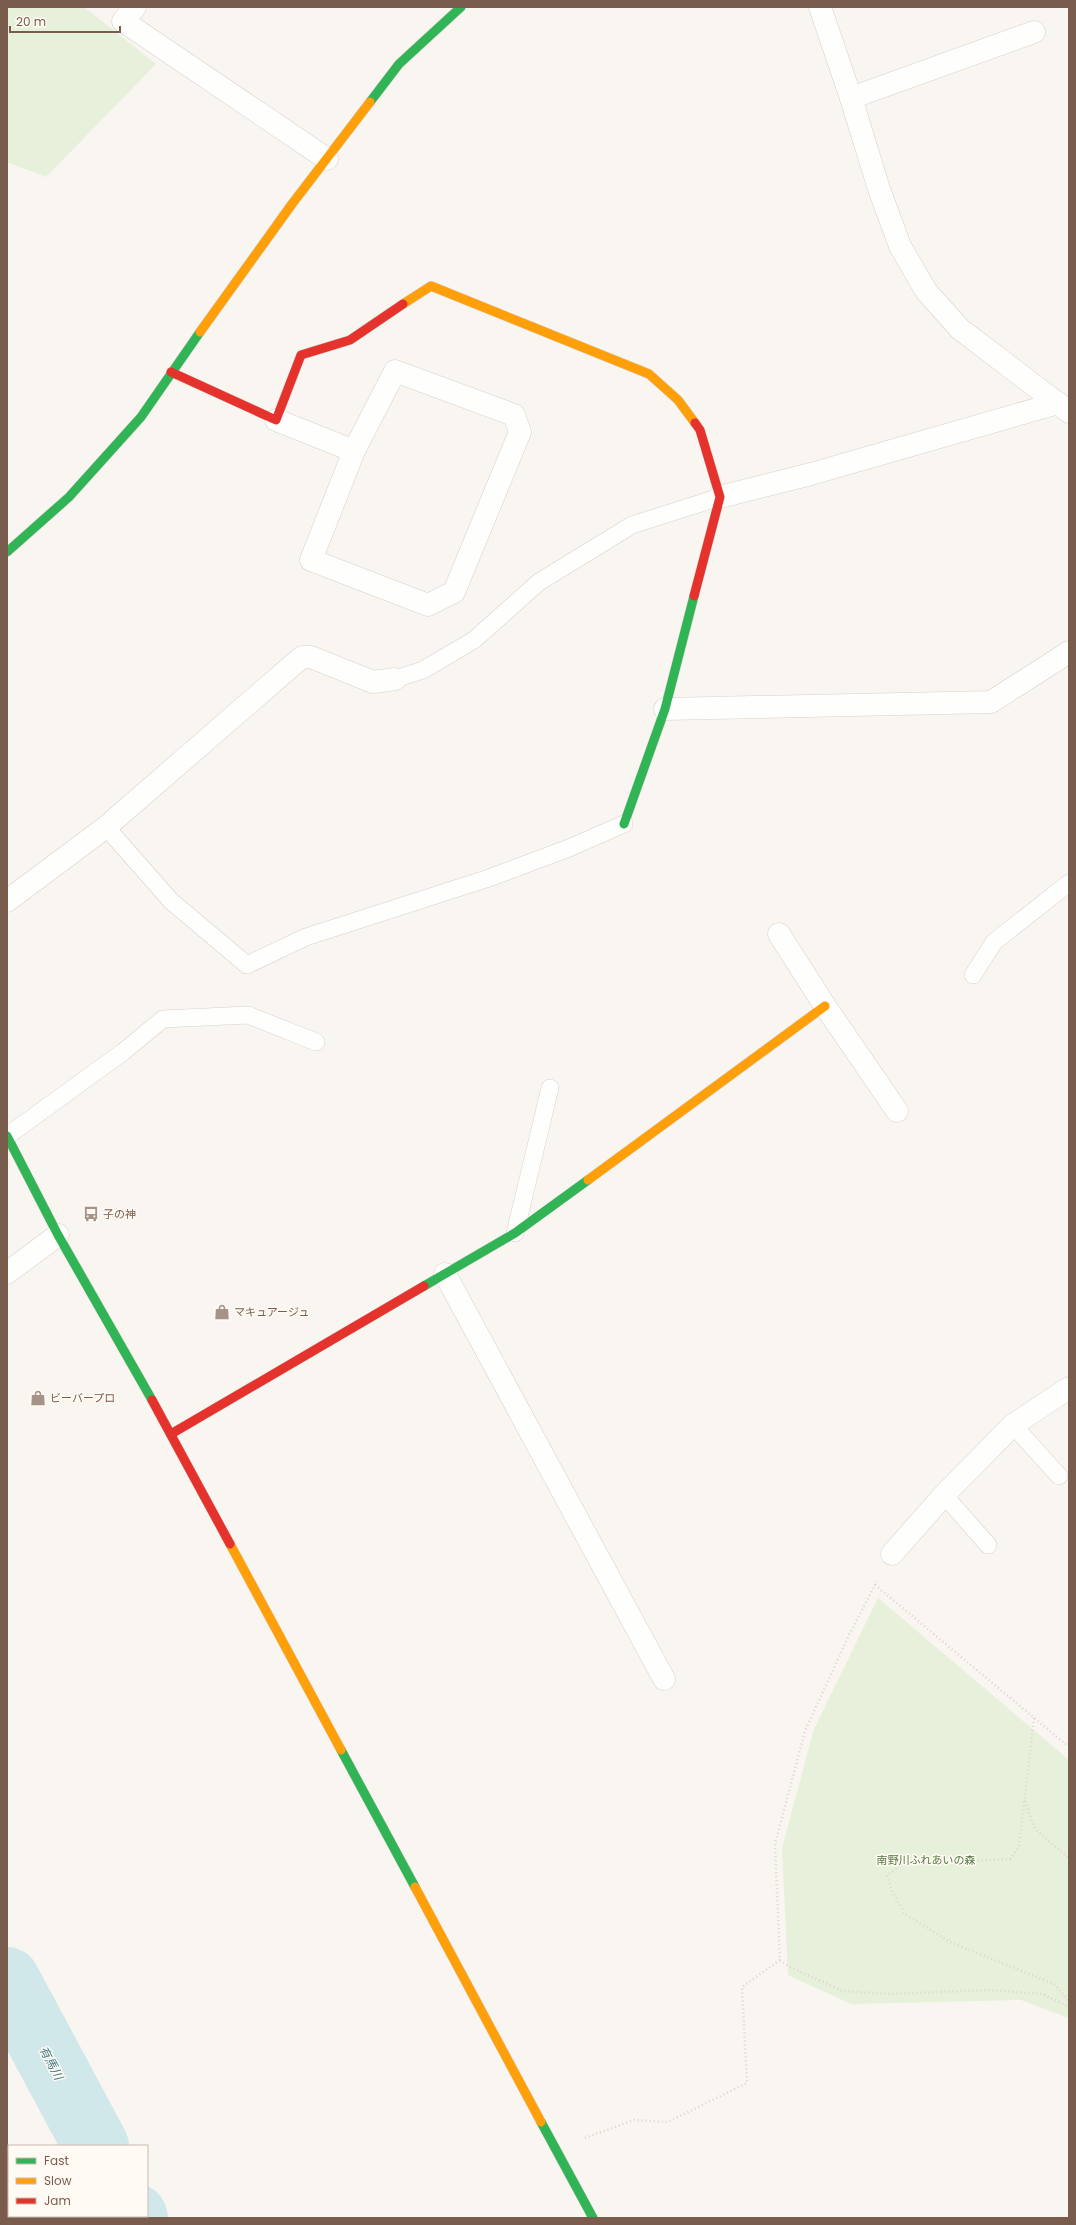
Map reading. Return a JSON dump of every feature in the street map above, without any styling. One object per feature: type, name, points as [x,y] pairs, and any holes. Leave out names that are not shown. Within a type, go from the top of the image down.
[{"type":"street","points":[[135,7],[123,21],[327,159]]},
{"type":"street","points":[[7,552],[74,491],[141,417],[170,372],[399,64],[460,7]]},
{"type":"street","points":[[820,7],[851,98],[878,189],[900,246],[926,291],[960,329],[1064,407]]},
{"type":"street","points":[[851,98],[1034,32]]},
{"type":"street","points":[[276,420],[301,355],[350,340],[431,286],[649,374],[678,400],[700,430],[720,497],[665,709],[624,824]]},
{"type":"street","points":[[395,371],[514,415],[520,432],[454,592],[428,604],[311,560],[354,451],[395,371]]},
{"type":"street","points":[[170,372],[276,420],[354,451]]},
{"type":"street","points":[[720,497],[1064,407]]},
{"type":"street","points":[[665,709],[991,702],[1069,652]]},
{"type":"street","points":[[7,901],[106,827],[302,657],[311,657],[373,682],[395,678]]},
{"type":"street","points":[[779,934],[825,1006],[897,1111]]},
{"type":"street","points":[[171,1434],[515,1233],[825,1006]]},
{"type":"street","points":[[7,1136],[58,1235],[171,1434],[371,1809],[593,2218]]},
{"type":"street","points":[[7,1273],[58,1235]]},
{"type":"street","points":[[445,1274],[664,1679]]},
{"type":"street","points":[[892,1554],[944,1495],[1013,1425],[1069,1388]]},
{"type":"lane","points":[[395,678],[423,670],[474,640],[539,582],[632,525],[720,497]]},
{"type":"lane","points":[[106,827],[172,900],[247,965],[306,937],[489,878],[569,848],[624,824]]},
{"type":"lane","points":[[972,974],[994,942],[1069,882]]},
{"type":"lane","points":[[7,1136],[123,1052],[163,1019],[248,1015],[316,1042]]},
{"type":"lane","points":[[515,1233],[550,1088]]},
{"type":"lane","points":[[1013,1425],[1059,1476]]},
{"type":"lane","points":[[944,1495],[988,1545]]},
{"type":"path","points":[[780,1960],[776,1844],[805,1731],[849,1635],[892,1554]]},
{"type":"path","points":[[875,1585],[1069,1748]]},
{"type":"path","points":[[1034,1718],[1019,1847],[1010,1859],[903,1864],[887,1875],[892,1891],[905,1914],[950,1942],[1054,1984],[1069,2001]]},
{"type":"path","points":[[1024,1800],[1035,1829],[1069,1858]]},
{"type":"path","points":[[556,2148],[634,2120],[668,2122],[747,2083],[742,1987],[780,1960]]},
{"type":"path","points":[[780,1960],[790,1967],[843,1991],[889,1994],[988,1990],[1043,1994],[1069,2008]]},
{"type":"green space","points":[[7,7],[84,7],[156,64],[46,177],[7,162]]},
{"type":"green space","name":"南野川ふれあいの森","points":[[878,1598],[1069,1760],[1069,2018],[1021,2000],[851,2004],[788,1975],[782,1848],[814,1729]]},
{"type":"waterway","name":"有馬川","points":[[7,1980],[95,2145]]},
{"type":"traffic: fast","points":[[370,102],[399,64],[461,7]]},
{"type":"traffic: fast","points":[[7,552],[69,497],[141,417],[200,332]]},
{"type":"traffic: fast","points":[[624,824],[665,709],[694,596]]},
{"type":"traffic: fast","points":[[7,1136],[58,1235],[152,1400]]},
{"type":"traffic: fast","points":[[424,1286],[515,1233],[588,1180]]},
{"type":"traffic: fast","points":[[341,1750],[415,1887]]},
{"type":"traffic: fast","points":[[541,2122],[593,2218]]},
{"type":"traffic: slow","points":[[200,332],[292,204],[370,102]]},
{"type":"traffic: slow","points":[[403,304],[431,286],[649,374],[678,400],[695,423]]},
{"type":"traffic: slow","points":[[588,1180],[825,1006]]},
{"type":"traffic: slow","points":[[230,1544],[341,1750]]},
{"type":"traffic: slow","points":[[415,1887],[541,2122]]},
{"type":"traffic: jam","points":[[171,372],[276,420],[301,355],[350,340],[403,304]]},
{"type":"traffic: jam","points":[[694,596],[720,497],[700,430],[695,423]]},
{"type":"traffic: jam","points":[[171,1434],[424,1286]]},
{"type":"traffic: jam","points":[[152,1400],[230,1544]]},
{"type":"place","name":"子の神","points":[[91,1214]]},
{"type":"place","name":"マキュアージュ","points":[[222,1312]]},
{"type":"place","name":"ビーバープロ","points":[[38,1398]]}]
